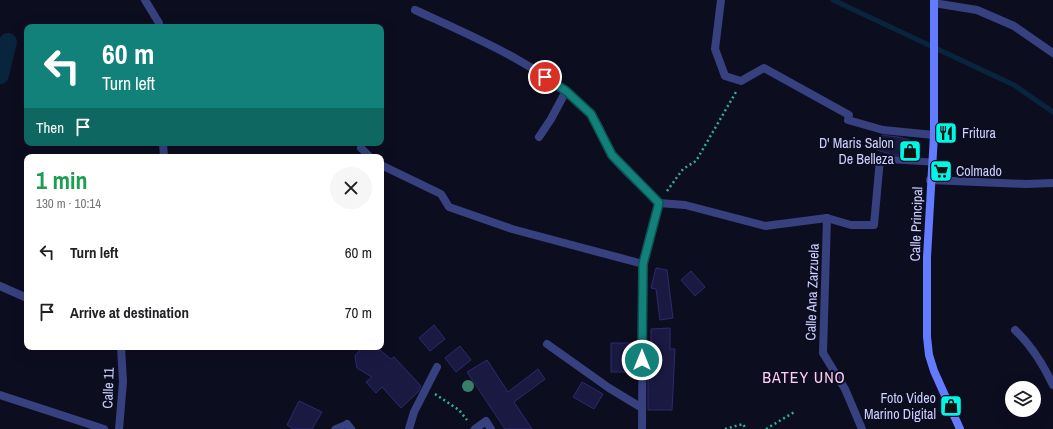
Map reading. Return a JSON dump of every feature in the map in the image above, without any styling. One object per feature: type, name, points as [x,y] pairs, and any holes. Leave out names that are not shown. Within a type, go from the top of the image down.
[{"type":"main road","name":"Calle Principal","points":[[934,1],[934,135],[930,180],[927,257],[929,355],[939,384],[960,429]]},
{"type":"street","points":[[145,0],[159,24]]},
{"type":"street","points":[[721,0],[715,49],[725,76],[741,81],[764,68],[849,115],[848,120],[883,130],[934,135]]},
{"type":"street","points":[[934,1],[977,10],[1014,26],[1053,53]]},
{"type":"street","points":[[415,10],[472,36],[524,64],[566,91],[591,114],[612,155],[659,203],[685,204],[765,226],[827,218],[851,225],[874,225],[880,159]]},
{"type":"street","points":[[540,137],[566,91]]},
{"type":"street","points":[[361,148],[367,154]]},
{"type":"street","points":[[384,166],[441,194],[449,207],[512,229],[643,264]]},
{"type":"street","points":[[930,180],[1026,184],[1053,183]]},
{"type":"street","points":[[642,429],[643,264],[659,203]]},
{"type":"street","name":"Calle Ana Zarzuela","points":[[827,218],[823,353],[845,389],[862,429]]},
{"type":"street","points":[[0,286],[24,297]]},
{"type":"street","points":[[1015,330],[1028,342],[1043,365],[1053,385]]},
{"type":"street","points":[[547,344],[610,388],[642,408]]},
{"type":"street","name":"Calle 11","points":[[119,429],[124,382],[121,350]]},
{"type":"street","points":[[409,429],[414,412],[437,367]]},
{"type":"street","points":[[0,395],[104,429]]},
{"type":"street","points":[[475,429],[486,421],[491,429]]},
{"type":"lane","points":[[880,159],[932,162]]},
{"type":"lane","points":[[335,429],[349,427]]},
{"type":"path","points":[[659,203],[683,169],[696,161],[741,81]]},
{"type":"path","points":[[427,386],[440,399],[459,410],[475,429]]},
{"type":"path","points":[[766,429],[796,411]]},
{"type":"path","points":[[725,429],[743,424],[746,429]]},
{"type":"building","points":[[881,135],[898,137],[917,142],[913,156],[893,155],[877,150]]},
{"type":"building","points":[[656,268],[667,270],[673,318],[660,320],[656,289],[651,288]]},
{"type":"building","points":[[691,271],[705,287],[695,296],[681,280]]},
{"type":"building","points":[[434,325],[445,339],[430,351],[419,338]]},
{"type":"building","points":[[670,328],[670,349],[675,349],[672,410],[648,410],[648,343],[651,343],[651,329]]},
{"type":"building","points":[[611,343],[637,343],[637,372],[611,372]]},
{"type":"building","points":[[460,346],[471,360],[456,372],[445,358]]},
{"type":"building","points":[[360,350],[380,350],[391,359],[394,357],[421,386],[418,392],[401,408],[382,387],[376,393],[366,382],[372,377],[357,368],[355,356]]},
{"type":"building","points":[[487,360],[508,392],[538,369],[545,379],[514,402],[532,429],[505,429],[467,372]]},
{"type":"building","points":[[582,382],[603,394],[594,409],[573,397]]},
{"type":"building","points":[[299,401],[322,412],[312,429],[293,429],[287,425]]},
{"type":"waterway","points":[[833,0],[1014,85],[1053,112]]},
{"type":"waterway","points":[[0,75],[8,42]]},
{"type":"place","name":"Fritura","points":[[946,133]]},
{"type":"place","name":"D' Maris Salon De Belleza","points":[[910,151]]},
{"type":"place","name":"Colmado","points":[[941,171]]},
{"type":"place","name":"Foto Video Marino Digital","points":[[951,406]]},
{"type":"district","name":"BATEY UNO","points":[[804,377]]},
{"type":"route","points":[[545,77],[566,91],[591,114],[612,155],[659,203],[643,264],[642,360]]}]
